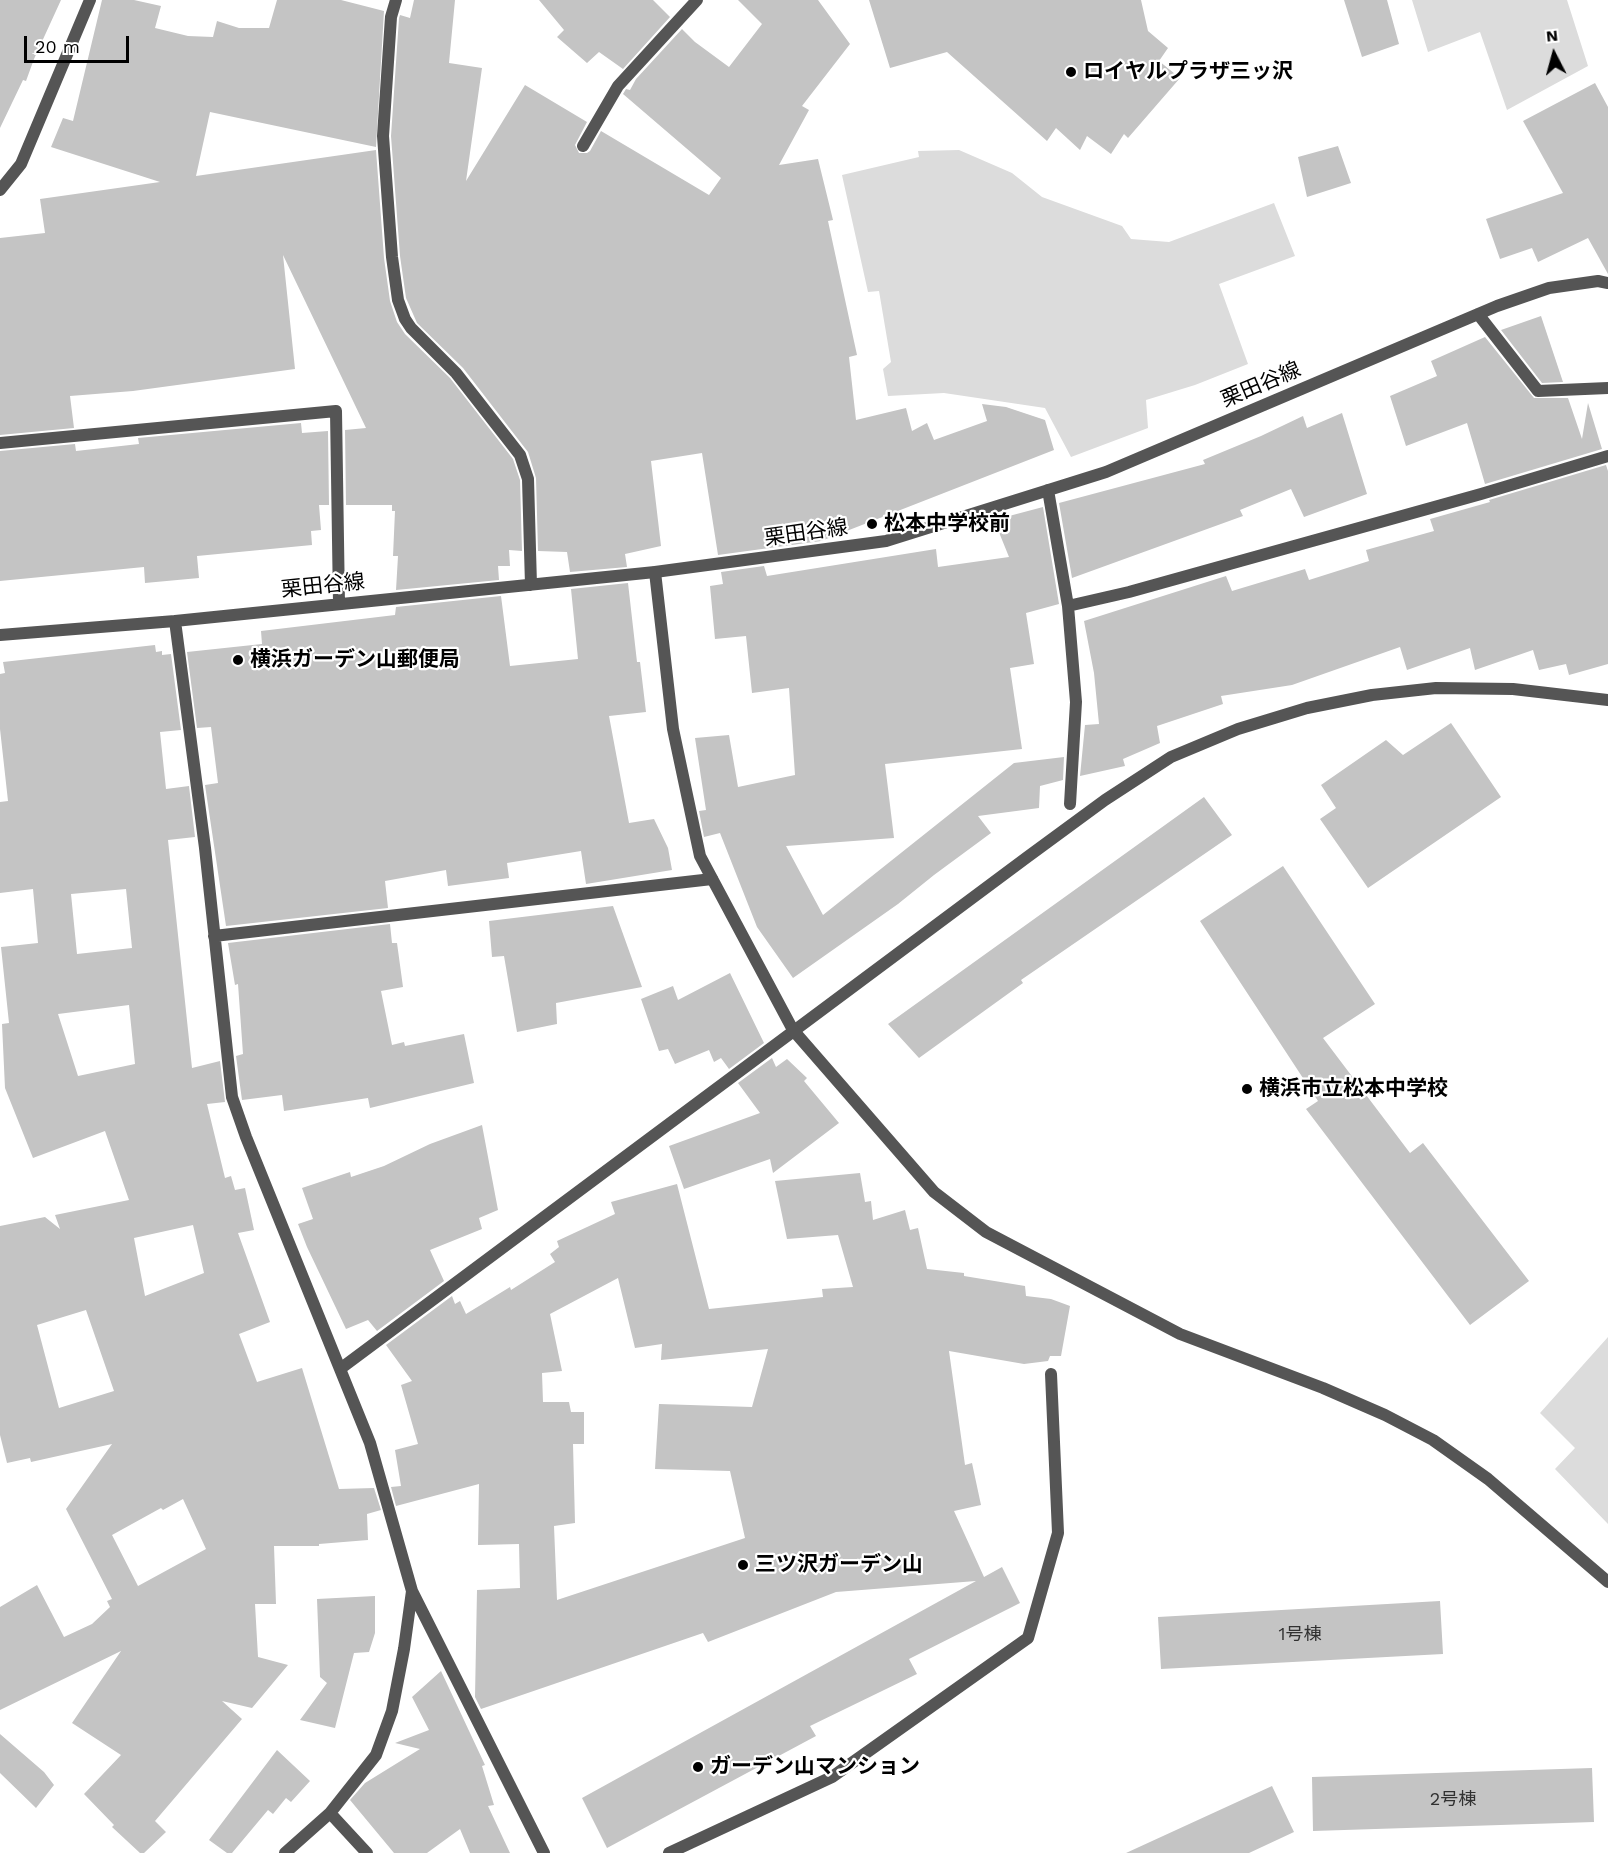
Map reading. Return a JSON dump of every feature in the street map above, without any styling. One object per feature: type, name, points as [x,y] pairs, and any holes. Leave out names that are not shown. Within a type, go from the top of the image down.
[{"type":"street","points":[[0,190],[21,165],[90,0]]},
{"type":"street","points":[[396,0],[391,16],[383,136],[392,257],[398,300],[411,328],[456,373],[520,455],[528,479],[531,585]]},
{"type":"street","points":[[583,146],[618,86],[697,0]]},
{"type":"street","name":"栗田谷線","points":[[0,635],[175,621],[655,572],[886,542],[1106,472],[1478,314],[1549,288],[1598,281],[1608,283]]},
{"type":"street","points":[[1478,314],[1538,391],[1608,388]]},
{"type":"street","points":[[0,443],[336,411],[339,604]]},
{"type":"street","points":[[1068,606],[1128,592],[1481,494],[1608,456]]},
{"type":"street","points":[[1048,490],[1068,606],[1076,702],[1070,804]]},
{"type":"street","points":[[655,572],[673,729],[700,856],[793,1030],[934,1192],[986,1232],[1180,1334],[1323,1388],[1385,1415],[1433,1440],[1488,1479],[1608,1582]]},
{"type":"street","points":[[175,621],[198,788],[232,1097],[246,1137],[370,1443],[412,1591],[544,1853]]},
{"type":"street","points":[[340,1369],[582,1191],[793,1030],[1106,800],[1171,757],[1238,729],[1307,708],[1372,695],[1436,688],[1513,689],[1608,700]]},
{"type":"street","points":[[214,936],[712,879]]},
{"type":"street","points":[[669,1853],[832,1777],[1028,1638],[1058,1533],[1051,1374]]},
{"type":"street","points":[[285,1853],[330,1814],[375,1755],[392,1711],[412,1591]]},
{"type":"street","points":[[330,1814],[367,1853]]},
{"type":"shaded area","points":[[1412,0],[1567,0],[1588,66],[1507,110],[1480,32],[1428,52]]},
{"type":"shaded area","points":[[959,150],[1012,173],[1042,197],[1122,226],[1131,239],[1169,242],[1274,203],[1295,256],[1219,284],[1248,364],[1195,385],[1146,400],[1148,428],[1071,457],[1045,408],[944,393],[888,396],[883,369],[891,362],[879,291],[868,292],[842,175],[919,157],[918,151]]},
{"type":"shaded area","points":[[1608,1337],[1608,1524],[1555,1469],[1575,1448],[1540,1413]]},
{"type":"building","points":[[0,0],[61,0],[26,81],[23,80],[0,128]]},
{"type":"building","points":[[102,0],[134,0],[161,6],[155,28],[188,36],[213,37],[217,21],[239,28],[269,28],[277,0],[341,0],[384,11],[376,147],[210,112],[196,176],[376,150],[384,258],[390,301],[397,322],[405,334],[450,378],[513,459],[520,480],[522,551],[509,550],[510,566],[498,566],[499,580],[396,590],[398,556],[393,556],[395,511],[392,511],[392,505],[346,505],[345,430],[366,428],[283,255],[295,369],[133,391],[70,396],[74,428],[0,435],[0,238],[45,233],[40,199],[160,182],[51,147],[63,118],[73,121]]},
{"type":"building","points":[[414,0],[455,0],[449,63],[482,68],[466,181],[525,85],[587,122],[575,145],[579,153],[590,151],[601,131],[709,195],[721,178],[623,94],[626,89],[630,90],[636,79],[682,29],[695,42],[729,67],[762,24],[738,0],[818,0],[850,44],[802,106],[809,110],[779,165],[818,159],[833,220],[828,221],[857,355],[849,357],[856,420],[906,408],[912,431],[927,423],[934,440],[987,421],[982,404],[1006,407],[1045,420],[1054,450],[821,541],[718,555],[702,453],[651,461],[661,546],[625,554],[627,567],[570,572],[567,552],[538,551],[536,478],[528,452],[463,368],[417,323],[406,298],[400,256],[391,136],[399,18],[400,15],[410,18]]},
{"type":"building","points":[[539,0],[653,0],[670,17],[623,69],[599,52],[587,63],[557,37],[564,30]]},
{"type":"building","name":"ロイヤルプラザ三ッ沢","points":[[869,0],[1141,0],[1148,31],[1168,48],[1159,61],[1180,78],[1128,138],[1124,134],[1111,154],[1087,136],[1080,150],[1056,128],[1047,141],[947,52],[890,68]]},
{"type":"building","points":[[1344,0],[1387,0],[1399,44],[1362,57]]},
{"type":"building","points":[[1595,83],[1608,107],[1608,274],[1588,238],[1538,262],[1532,248],[1500,259],[1486,219],[1563,193],[1523,121]]},
{"type":"building","points":[[1338,146],[1351,183],[1307,197],[1298,157]]},
{"type":"building","points":[[1541,316],[1563,382],[1542,383],[1501,330]]},
{"type":"building","points":[[1485,337],[1534,398],[1568,398],[1582,439],[1588,403],[1602,449],[1485,484],[1467,423],[1406,446],[1390,396],[1437,376],[1431,361]]},
{"type":"building","points":[[1342,413],[1367,494],[1304,517],[1291,489],[1240,510],[1243,516],[1072,578],[1059,503],[1205,464],[1203,460],[1303,416],[1307,428]]},
{"type":"building","points":[[301,423],[302,433],[328,431],[329,505],[319,505],[321,530],[311,531],[312,545],[197,556],[199,578],[145,583],[144,567],[0,581],[0,451],[75,444],[76,451],[139,444],[138,438]]},
{"type":"building","points":[[1606,465],[1608,471],[1608,664],[1569,675],[1566,664],[1539,670],[1533,650],[1475,670],[1470,648],[1407,670],[1400,647],[1292,685],[1221,696],[1223,704],[1157,726],[1160,743],[1123,759],[1125,766],[1080,776],[1085,725],[1099,724],[1094,673],[1084,621],[1226,576],[1232,591],[1305,569],[1309,580],[1369,561],[1366,550],[1434,531],[1430,519]]},
{"type":"building","points":[[1043,507],[1059,604],[1026,613],[1034,664],[1010,668],[1022,749],[885,764],[894,838],[786,846],[823,915],[1014,763],[1064,757],[1063,780],[1040,786],[1039,808],[978,816],[991,833],[898,904],[793,978],[757,927],[720,833],[704,837],[699,811],[706,810],[695,738],[729,735],[738,787],[795,775],[789,688],[752,693],[746,636],[715,639],[710,586],[723,584],[721,572],[764,566],[767,576],[936,549],[938,567],[1009,557],[994,520]]},
{"type":"building","points":[[628,583],[637,662],[640,662],[646,712],[609,716],[629,823],[654,819],[668,848],[672,870],[586,884],[581,851],[507,863],[509,878],[448,886],[446,870],[385,881],[388,908],[226,926],[205,785],[218,783],[211,727],[197,728],[187,652],[262,644],[261,631],[395,615],[396,607],[501,596],[510,666],[578,659],[571,589]]},
{"type":"building","points":[[155,645],[156,652],[162,651],[162,655],[171,654],[181,730],[160,732],[166,789],[189,786],[195,837],[168,840],[192,1068],[220,1061],[225,1102],[207,1104],[225,1178],[231,1176],[235,1190],[245,1188],[254,1230],[238,1233],[270,1322],[239,1334],[257,1382],[302,1368],[339,1489],[374,1488],[381,1510],[367,1514],[368,1540],[319,1544],[319,1546],[274,1546],[276,1604],[255,1604],[258,1657],[288,1665],[252,1708],[222,1701],[242,1719],[155,1821],[166,1832],[144,1853],[140,1853],[112,1827],[114,1825],[84,1794],[121,1755],[72,1723],[121,1651],[0,1710],[0,1607],[37,1585],[64,1637],[92,1624],[110,1607],[107,1601],[112,1599],[66,1509],[112,1444],[31,1462],[30,1458],[7,1463],[0,1435],[0,1226],[45,1217],[60,1229],[55,1215],[129,1200],[105,1131],[33,1158],[5,1088],[2,1024],[9,1023],[1,947],[38,943],[33,889],[0,893],[0,802],[8,801],[0,729],[0,674],[5,673],[3,662]],"holes":[[[126,889],[132,948],[77,954],[71,894]],[[129,1005],[135,1064],[78,1076],[58,1014]],[[193,1225],[204,1273],[145,1296],[134,1238]],[[86,1310],[114,1391],[59,1408],[37,1325]],[[183,1499],[206,1549],[138,1586],[112,1535],[161,1508],[163,1510]]]},
{"type":"building","points":[[1451,723],[1501,797],[1368,888],[1320,819],[1336,808],[1321,785],[1386,740],[1403,755]]},
{"type":"building","points":[[1204,797],[1232,835],[1021,980],[1023,983],[919,1058],[888,1024]]},
{"type":"building","points":[[1283,866],[1375,1004],[1323,1038],[1410,1153],[1423,1143],[1529,1281],[1470,1325],[1306,1109],[1318,1101],[1200,921]]},
{"type":"building","points":[[613,906],[642,987],[556,1003],[557,1024],[517,1032],[504,956],[492,957],[489,921]]},
{"type":"building","points":[[390,924],[392,943],[397,943],[403,987],[381,991],[392,1045],[404,1042],[405,1046],[464,1034],[474,1083],[370,1108],[368,1098],[284,1111],[282,1095],[242,1100],[236,1056],[243,1054],[238,984],[235,985],[228,943]]},
{"type":"building","points":[[730,973],[764,1043],[729,1069],[721,1058],[714,1062],[709,1050],[675,1064],[668,1049],[659,1051],[641,999],[673,986],[678,1000]]},
{"type":"building","points":[[772,1058],[776,1067],[787,1059],[807,1078],[804,1081],[839,1123],[773,1173],[770,1159],[684,1189],[669,1146],[760,1113],[738,1083]]},
{"type":"building","points":[[482,1125],[498,1210],[479,1218],[482,1229],[430,1250],[444,1281],[377,1331],[368,1320],[346,1329],[298,1224],[313,1219],[302,1188],[350,1172],[351,1177],[384,1166],[430,1144]]},
{"type":"building","points":[[860,1173],[865,1202],[871,1201],[873,1220],[905,1210],[910,1230],[918,1228],[927,1269],[964,1273],[964,1276],[1025,1286],[1026,1296],[1051,1299],[1070,1306],[1061,1356],[1050,1356],[1048,1361],[1024,1364],[949,1351],[965,1465],[972,1463],[981,1505],[954,1511],[984,1577],[1002,1567],[1020,1603],[909,1659],[917,1674],[810,1726],[816,1736],[607,1848],[582,1798],[976,1581],[836,1592],[708,1642],[703,1633],[481,1709],[475,1697],[477,1590],[520,1588],[519,1544],[478,1545],[479,1484],[396,1506],[391,1487],[401,1486],[395,1450],[418,1444],[401,1385],[412,1381],[386,1345],[452,1296],[455,1304],[460,1301],[466,1314],[510,1287],[511,1290],[555,1262],[550,1254],[559,1247],[557,1241],[615,1214],[611,1202],[677,1184],[709,1309],[823,1297],[822,1289],[853,1287],[838,1235],[787,1239],[775,1181]],"holes":[[[618,1278],[635,1348],[662,1344],[661,1360],[768,1349],[752,1407],[659,1404],[655,1469],[730,1471],[745,1538],[557,1600],[554,1526],[575,1523],[573,1444],[584,1444],[584,1412],[571,1412],[569,1402],[543,1402],[542,1373],[562,1371],[550,1314]]]},
{"type":"building","points":[[375,1596],[375,1633],[369,1652],[354,1653],[335,1728],[300,1720],[327,1683],[320,1677],[317,1599]]},
{"type":"building","points":[[1440,1601],[1443,1654],[1161,1669],[1158,1617]]},
{"type":"building","points":[[441,1671],[485,1765],[482,1766],[494,1805],[488,1806],[510,1853],[470,1853],[460,1829],[427,1853],[394,1853],[350,1800],[365,1783],[420,1749],[395,1743],[429,1730],[412,1697]]},
{"type":"building","points":[[0,1734],[44,1772],[54,1785],[36,1808],[0,1773]]},
{"type":"building","points":[[277,1750],[310,1781],[291,1802],[286,1798],[273,1814],[268,1810],[232,1853],[227,1853],[209,1840]]},
{"type":"building","points":[[1592,1768],[1594,1822],[1313,1831],[1312,1777]]},
{"type":"building","points":[[1272,1786],[1294,1832],[1249,1853],[1126,1853]]},
{"type":"place","name":"ロイヤルプラザ三ッ沢","points":[[1071,72]]},
{"type":"place","name":"松本中学校前","points":[[872,524]]},
{"type":"place","name":"横浜ガーデン山郵便局","points":[[238,660]]},
{"type":"place","name":"横浜市立松本中学校","points":[[1247,1089]]},
{"type":"place","name":"三ツ沢ガーデン山","points":[[743,1565]]},
{"type":"place","name":"ガーデン山マンション","points":[[698,1767]]}]
